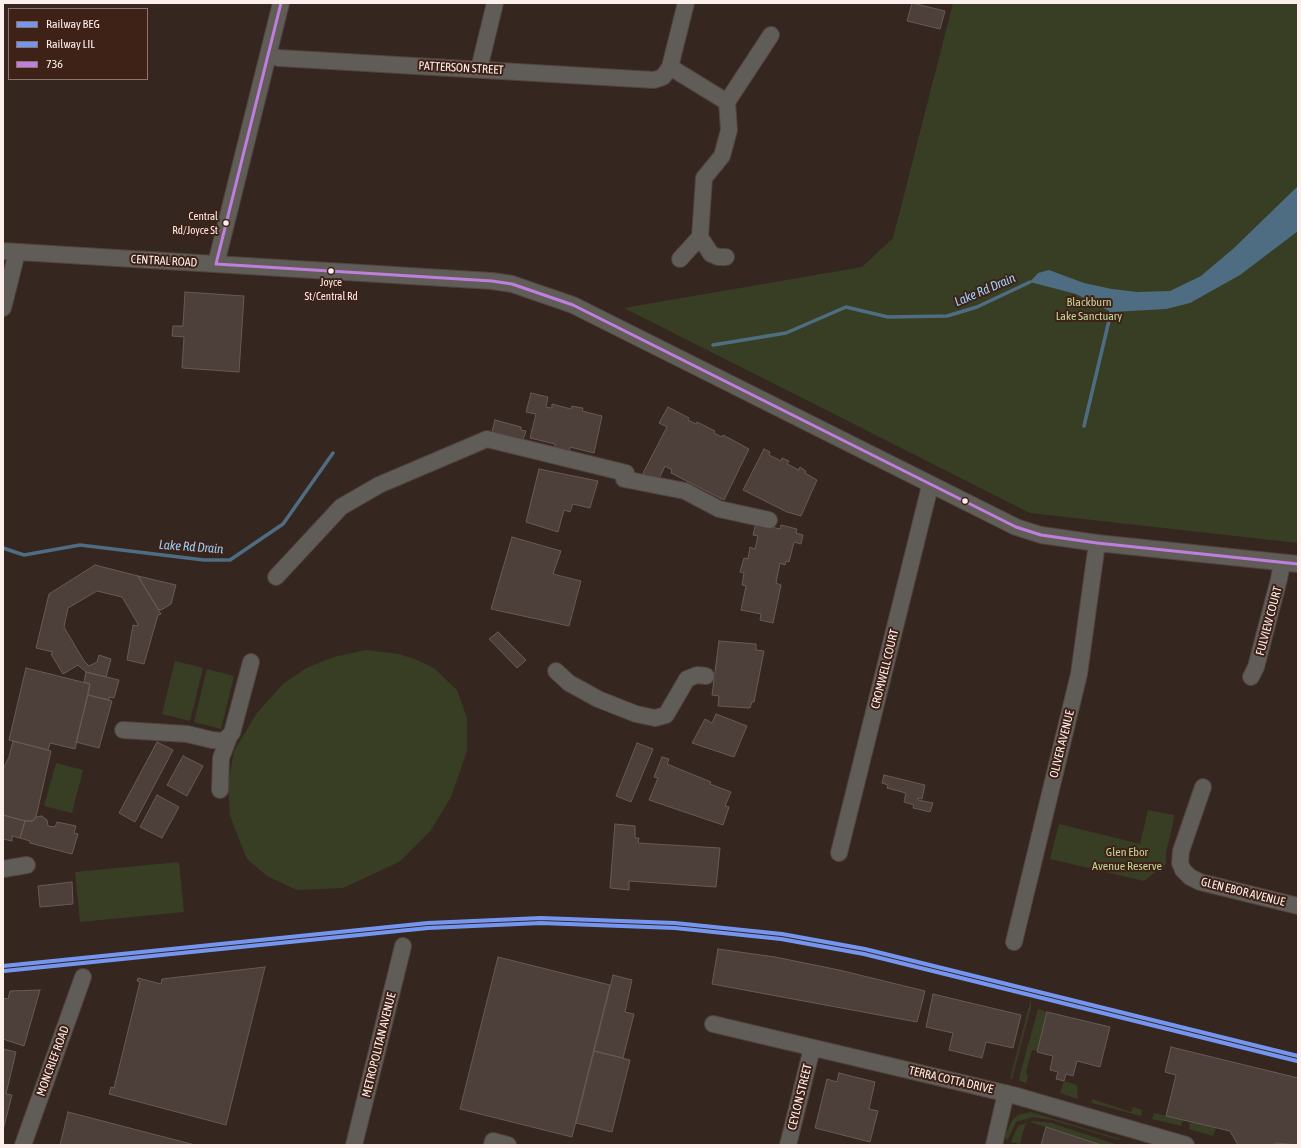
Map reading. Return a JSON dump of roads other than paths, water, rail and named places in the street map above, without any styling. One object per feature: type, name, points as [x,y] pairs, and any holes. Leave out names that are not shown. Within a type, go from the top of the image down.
[{"type":"street","points":[[216,264],[281,3]]},
{"type":"street","points":[[479,69],[495,3]]},
{"type":"street","points":[[686,3],[670,67],[726,102]]},
{"type":"street","points":[[726,257],[718,257],[711,254],[700,237],[704,178],[722,156],[729,130],[726,102],[771,36]]},
{"type":"street","name":"PATTERSON STREET","points":[[268,55],[279,58],[654,80],[663,77],[670,67]]},
{"type":"street","points":[[680,260],[700,237]]},
{"type":"street","points":[[3,308],[10,251]]},
{"type":"street","name":"CENTRAL ROAD","points":[[10,251],[492,281],[512,284],[542,293],[609,323],[930,486],[1016,527],[1041,535],[1097,543],[1298,564]]},
{"type":"street","points":[[276,577],[341,507],[379,485],[487,439],[685,491],[719,510],[770,520]]},
{"type":"street","name":"CROMWELL COURT","points":[[839,853],[930,486]]},
{"type":"street","name":"OLIVER AVENUE","points":[[1014,942],[1079,674],[1097,543]]},
{"type":"street","name":"FULVIEW COURT","points":[[1251,677],[1260,652],[1280,579],[1282,563]]},
{"type":"street","points":[[220,790],[221,758],[232,733],[251,662]]},
{"type":"street","points":[[556,672],[562,678],[598,699],[636,714],[655,718],[666,715],[687,679],[697,675],[706,676]]},
{"type":"street","points":[[123,730],[187,734],[218,741],[229,737]]},
{"type":"street","name":"GLEN EBOR AVENUE","points":[[1203,787],[1181,851],[1180,863],[1183,870],[1190,877],[1200,882],[1298,906]]},
{"type":"street","points":[[3,869],[27,865]]},
{"type":"street","name":"METROPOLITAN AVENUE","points":[[354,1145],[403,946]]},
{"type":"street","name":"MONCRIEF ROAD","points":[[23,1145],[83,977]]},
{"type":"street","name":"TERRA COTTA DRIVE","points":[[712,1024],[1006,1093],[1186,1145]]},
{"type":"street","name":"CEYLON STREET","points":[[788,1145],[812,1048]]},
{"type":"street","points":[[994,1145],[1006,1093]]},
{"type":"street","points":[[492,1145],[494,1141],[508,1145]]},
{"type":"water","points":[[1298,186],[1298,231],[1240,275],[1190,303],[1166,309],[1111,312],[1076,294],[1030,282],[1038,273],[1049,270],[1084,283],[1112,289],[1137,292],[1170,291],[1201,276],[1234,248]]},
{"type":"waterway","name":"Lake Rd Drain","points":[[713,345],[786,333],[846,307],[888,317],[947,316],[977,307],[1030,282]]},
{"type":"waterway","points":[[1084,426],[1111,312]]},
{"type":"waterway","name":"Lake Rd Drain","points":[[3,548],[24,555],[80,545],[204,560],[230,560],[283,524],[333,453]]},
{"type":"rail line","name":"BEG","points":[[3,966],[428,923],[541,918],[675,923],[782,934],[865,949],[1298,1056]]},
{"type":"rail line","name":"LIL","points":[[4,971],[428,928],[541,923],[675,928],[781,939],[864,954],[1297,1061]]},
{"type":"place","name":"Central Rd/Joyce St","points":[[226,223]]},
{"type":"place","name":"Joyce St/Central Rd","points":[[331,271]]},
{"type":"park label","name":"Blackburn Lake Sanctuary","points":[[1089,309]]},
{"type":"park label","name":"Glen Ebor Avenue Reserve","points":[[1127,859]]}]
